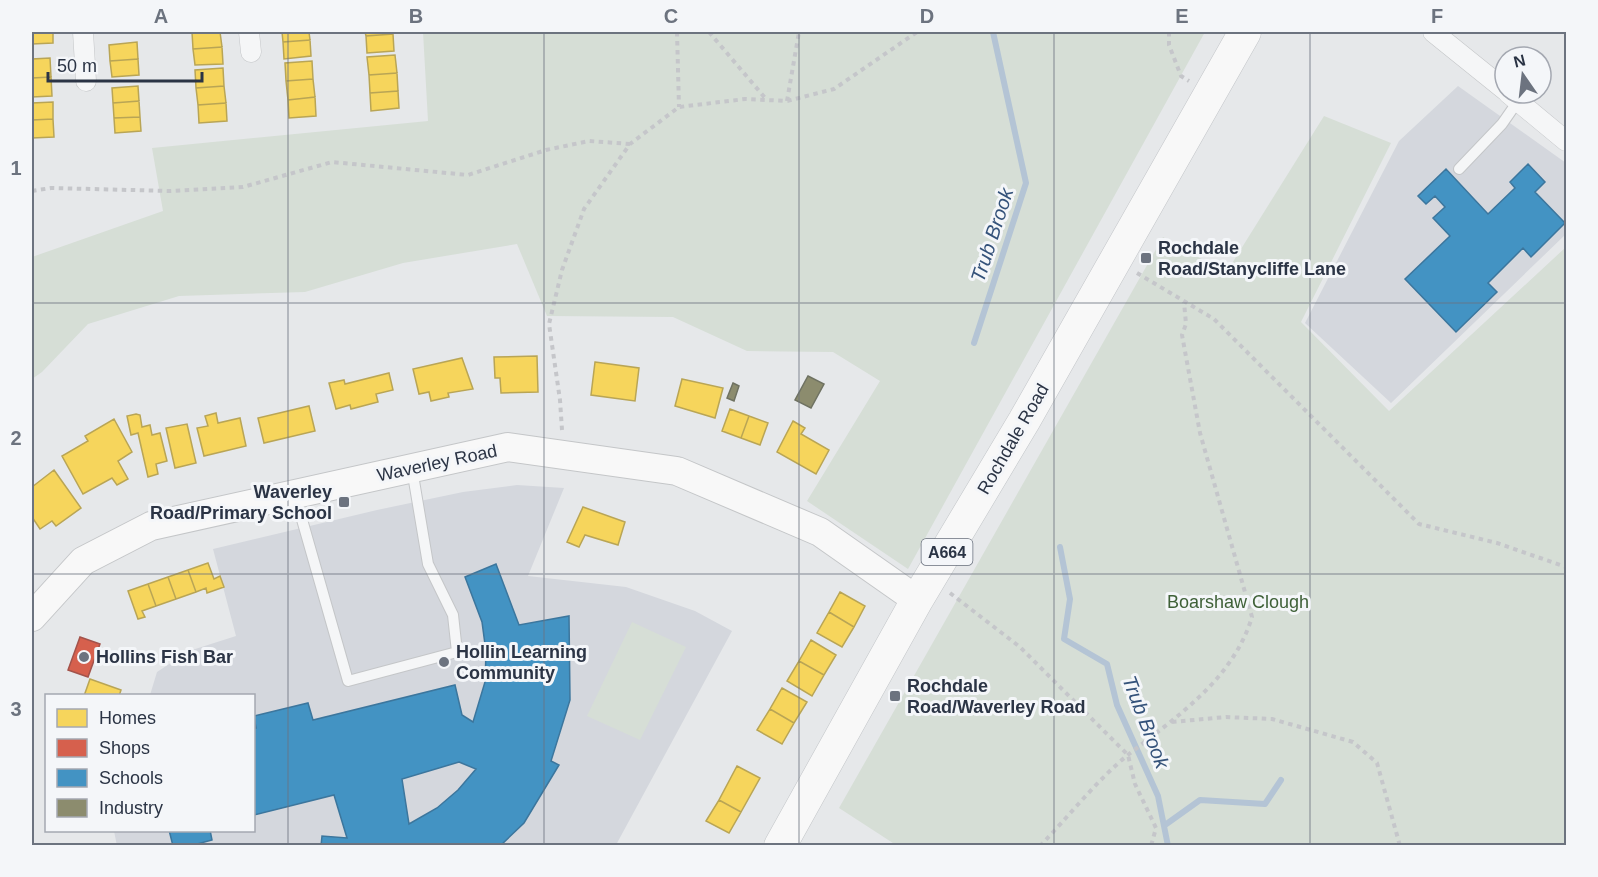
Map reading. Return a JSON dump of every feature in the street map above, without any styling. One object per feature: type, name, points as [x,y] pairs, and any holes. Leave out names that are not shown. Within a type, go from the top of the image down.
[{"type":"main road","name":"Rochdale Road","points":[[780,846],[1245,32]]},
{"type":"street","points":[[83,32],[86,81]]},
{"type":"street","points":[[249,32],[251,52]]},
{"type":"street","points":[[1433,32],[1493,81]]},
{"type":"street","points":[[1522,105],[1566,141]]},
{"type":"street","name":"Waverley Road","points":[[32,616],[84,561],[151,526],[508,447],[677,471],[819,532],[925,589]]},
{"type":"lane","points":[[1459,169],[1502,124],[1507,105]]},
{"type":"lane","points":[[295,494],[348,681],[457,652],[453,615],[428,564],[412,468]]},
{"type":"path","points":[[677,32],[679,107]]},
{"type":"path","points":[[709,32],[766,99]]},
{"type":"path","points":[[787,101],[799,32]]},
{"type":"path","points":[[561,454],[562,421],[549,324],[562,270],[584,209],[630,144],[679,107],[745,99],[787,101],[834,89],[917,32]]},
{"type":"path","points":[[1168,32],[1169,45],[1181,76]]},
{"type":"path","points":[[32,191],[51,188],[171,191],[243,187],[332,162],[468,174],[546,150],[589,141],[630,144]]},
{"type":"path","points":[[1116,261],[1214,319],[1419,524],[1497,543],[1566,567]]},
{"type":"path","points":[[1040,846],[1129,754],[1171,723],[1211,686],[1246,637],[1252,617],[1200,433],[1182,335],[1186,324],[1184,302]]},
{"type":"path","points":[[925,589],[1020,647],[1129,754],[1135,784],[1156,828],[1151,846]]},
{"type":"path","points":[[1171,723],[1226,717],[1272,718],[1353,742],[1377,763],[1400,846]]},
{"type":"shaded area","points":[[1458,86],[1566,163],[1566,234],[1391,403],[1305,323],[1399,141]]},
{"type":"shaded area","name":"Hollin Learning Community","points":[[517,485],[564,488],[528,576],[626,587],[695,611],[732,631],[616,845],[117,846],[114,832],[255,832],[255,694],[150,694],[157,672],[189,651],[236,636],[213,549],[463,492]]},
{"type":"green space","points":[[423,32],[1205,32],[908,569],[807,501],[880,381],[833,352],[747,351],[673,317],[547,316],[517,244],[403,263],[305,292],[179,296],[88,324],[42,372],[32,379],[32,257],[163,211],[152,148],[428,121]]},
{"type":"green space","name":"Boarshaw Clough","points":[[1324,116],[1391,143],[1301,322],[1389,411],[1566,247],[1566,845],[896,845],[839,808],[1163,237],[1226,273]]},
{"type":"green space","points":[[632,622],[686,647],[640,740],[587,716]]},
{"type":"building: Homes","points":[[32,32],[53,32],[53,43],[32,44]]},
{"type":"building: Homes","points":[[192,32],[220,32],[222,47],[193,49]]},
{"type":"building: Homes","points":[[282,32],[309,32],[310,40],[283,42]]},
{"type":"building: Homes","points":[[365,32],[393,32],[393,34],[366,36]]},
{"type":"building: Homes","points":[[393,34],[394,51],[367,53],[366,36]]},
{"type":"building: Homes","points":[[310,40],[311,56],[284,59],[283,42]]},
{"type":"building: Homes","points":[[137,42],[138,59],[110,61],[109,45]]},
{"type":"building: Homes","points":[[222,47],[223,64],[195,65],[193,49]]},
{"type":"building: Homes","points":[[395,55],[397,73],[369,75],[367,57]]},
{"type":"building: Homes","points":[[50,58],[51,77],[32,78],[32,59]]},
{"type":"building: Homes","points":[[138,59],[139,75],[112,77],[110,61]]},
{"type":"building: Homes","points":[[312,61],[313,79],[286,81],[285,63]]},
{"type":"building: Homes","points":[[223,68],[224,86],[196,88],[195,70]]},
{"type":"building: Homes","points":[[397,73],[398,91],[370,93],[369,75]]},
{"type":"building: Homes","points":[[51,77],[52,96],[32,97],[32,78]]},
{"type":"building: Homes","points":[[313,79],[315,97],[288,100],[286,81]]},
{"type":"building: Homes","points":[[138,86],[139,101],[113,103],[112,88]]},
{"type":"building: Homes","points":[[224,86],[226,103],[198,105],[196,88]]},
{"type":"building: Homes","points":[[398,91],[399,108],[371,111],[370,93]]},
{"type":"building: Homes","points":[[315,97],[316,116],[289,118],[288,100]]},
{"type":"building: Homes","points":[[139,101],[140,117],[114,118],[113,103]]},
{"type":"building: Homes","points":[[53,102],[53,119],[32,120],[32,103]]},
{"type":"building: Homes","points":[[226,103],[227,121],[199,123],[198,105]]},
{"type":"building: Homes","points":[[140,117],[141,131],[115,133],[114,118]]},
{"type":"building: Homes","points":[[53,119],[54,137],[32,138],[32,120]]},
{"type":"building: Homes","points":[[537,356],[538,392],[501,393],[500,378],[495,378],[494,357]]},
{"type":"building: Homes","points":[[462,358],[473,389],[448,393],[449,397],[431,401],[429,392],[419,394],[413,369]]},
{"type":"building: Homes","points":[[595,362],[639,368],[635,401],[591,395]]},
{"type":"building: Homes","points":[[389,373],[393,390],[376,394],[378,402],[351,409],[350,405],[336,409],[329,383],[344,380],[345,384]]},
{"type":"building: Homes","points":[[682,379],[723,388],[715,418],[675,406]]},
{"type":"building: Homes","points":[[309,406],[315,431],[264,443],[258,418]]},
{"type":"building: Homes","points":[[730,409],[749,416],[741,438],[722,431]]},
{"type":"building: Homes","points":[[216,413],[218,423],[240,418],[246,446],[204,456],[197,428],[208,426],[205,416]]},
{"type":"building: Homes","points":[[140,415],[142,427],[150,425],[152,435],[160,433],[167,461],[156,464],[158,474],[148,477],[138,433],[131,435],[127,416]]},
{"type":"building: Homes","points":[[749,416],[768,423],[760,445],[741,438]]},
{"type":"building: Homes","points":[[114,419],[132,452],[118,461],[128,479],[117,485],[112,478],[83,494],[62,456],[88,441],[85,436]]},
{"type":"building: Homes","points":[[793,421],[805,428],[801,434],[829,450],[816,474],[777,452]]},
{"type":"building: Homes","points":[[187,424],[196,463],[175,468],[166,428]]},
{"type":"building: Homes","points":[[54,470],[81,508],[56,526],[52,521],[40,529],[32,517],[32,487]]},
{"type":"building: Homes","points":[[583,507],[625,522],[618,545],[585,535],[579,547],[567,542]]},
{"type":"building: Homes","points":[[208,563],[214,579],[220,576],[224,587],[207,593],[206,588],[196,592],[188,570]]},
{"type":"building: Homes","points":[[188,570],[196,592],[176,599],[168,577]]},
{"type":"building: Homes","points":[[168,577],[176,599],[156,606],[148,584]]},
{"type":"building: Homes","points":[[148,584],[156,606],[142,611],[145,617],[138,619],[128,591]]},
{"type":"building: Homes","points":[[840,592],[865,606],[854,627],[829,612]]},
{"type":"building: Homes","points":[[829,612],[854,627],[842,647],[817,633]]},
{"type":"building: Homes","points":[[811,640],[836,655],[824,675],[799,661]]},
{"type":"building: Homes","points":[[799,661],[824,675],[812,696],[787,681]]},
{"type":"building: Homes","points":[[90,679],[121,690],[120,694],[85,694]]},
{"type":"building: Homes","points":[[782,688],[807,702],[794,723],[770,709]]},
{"type":"building: Homes","points":[[770,709],[794,723],[782,744],[757,730]]},
{"type":"building: Homes","points":[[737,766],[760,778],[741,812],[719,800]]},
{"type":"building: Homes","points":[[719,800],[741,812],[729,833],[706,821]]},
{"type":"building: Shops","name":"Hollins Fish Bar","points":[[80,637],[100,644],[88,677],[68,670]]},
{"type":"building: Schools","points":[[1528,164],[1545,182],[1535,192],[1565,223],[1531,257],[1523,248],[1488,283],[1497,292],[1456,332],[1405,279],[1450,236],[1433,218],[1445,207],[1435,196],[1426,204],[1418,196],[1446,169],[1488,214],[1515,188],[1510,182]]},
{"type":"building: Schools","points":[[496,564],[519,625],[569,616],[570,700],[551,761],[559,765],[524,823],[500,846],[321,846],[322,836],[347,838],[334,795],[255,815],[255,716],[308,703],[313,720],[455,685],[462,715],[473,722],[485,682],[486,652],[482,622],[465,577]],"holes":[[[459,762],[476,769],[458,790],[437,808],[409,824],[402,779]]]},
{"type":"building: Schools","points":[[170,832],[210,832],[212,840],[190,846],[173,846]]},
{"type":"building: Industry","points":[[808,376],[824,384],[811,408],[795,400]]},
{"type":"building: Industry","points":[[733,383],[739,386],[734,401],[727,398]]},
{"type":"waterway","name":"Trub Brook","points":[[974,343],[1026,183],[993,32]]},
{"type":"waterway","name":"Trub Brook","points":[[1060,547],[1070,599],[1064,639],[1107,664],[1117,705],[1158,796],[1168,846]]},
{"type":"waterway","points":[[1165,825],[1200,800],[1265,804],[1281,780]]},
{"type":"place","name":"Rochdale Road/Stanycliffe Lane","points":[[1146,258]]},
{"type":"place","name":"Waverley Road/Primary School","points":[[344,502]]},
{"type":"place","name":"Hollins Fish Bar","points":[[84,657]]},
{"type":"place","name":"Hollin Learning Community","points":[[444,662]]},
{"type":"place","name":"Rochdale Road/Waverley Road","points":[[895,696]]}]
